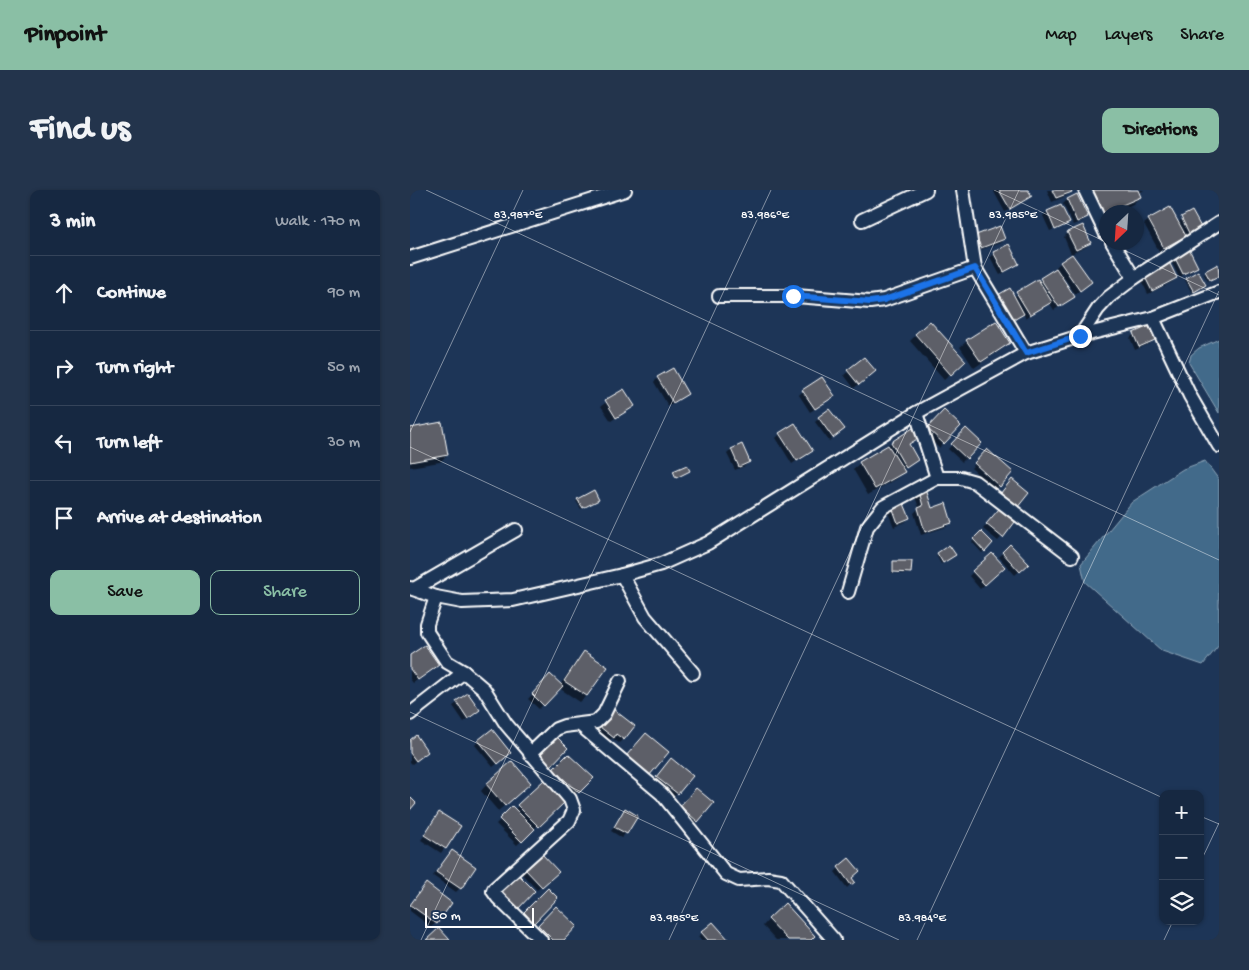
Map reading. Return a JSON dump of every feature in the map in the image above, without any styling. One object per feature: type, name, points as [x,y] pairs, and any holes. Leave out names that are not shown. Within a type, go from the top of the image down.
[{"type":"street","points":[[410,258],[625,190]]},
{"type":"street","points":[[862,220],[926,190]]},
{"type":"street","points":[[963,190],[975,268],[1026,353]]},
{"type":"street","points":[[1085,190],[1099,219]]},
{"type":"street","points":[[1080,336],[1098,309],[1109,297],[1134,278],[1219,223]]},
{"type":"street","points":[[1117,250],[1134,278]]},
{"type":"street","points":[[719,296],[796,296],[870,302],[884,300],[975,268]]},
{"type":"street","points":[[412,589],[436,597],[462,602],[513,600],[661,564],[708,543],[916,413],[1026,353],[1080,336],[1152,318],[1219,292]]},
{"type":"street","points":[[1152,318],[1190,396],[1219,446]]},
{"type":"street","points":[[916,413],[937,478]]},
{"type":"street","points":[[848,592],[867,527],[883,507],[937,478],[961,478],[975,482],[1072,556]]},
{"type":"street","points":[[412,589],[516,530]]},
{"type":"street","points":[[622,575],[645,617],[693,673]]},
{"type":"street","points":[[436,597],[427,624],[427,632],[447,662],[464,672],[484,689],[506,724],[570,799],[574,813],[569,821],[493,891],[541,940]]},
{"type":"street","points":[[410,714],[464,672]]},
{"type":"street","points":[[530,754],[556,729],[564,726],[596,722],[604,714],[620,681]]},
{"type":"street","points":[[580,725],[662,794],[726,874],[739,880],[768,878],[781,880],[834,940]]},
{"type":"water","points":[[1219,339],[1219,413],[1189,363],[1191,355],[1199,348]]},
{"type":"water","points":[[1205,461],[1219,480],[1219,645],[1203,665],[1162,651],[1085,582],[1081,564],[1132,502],[1183,469]]},
{"type":"building","points":[[999,190],[1028,190],[1032,196],[1010,209]]},
{"type":"building","points":[[1052,190],[1071,190],[1072,192],[1056,198]]},
{"type":"building","points":[[1090,190],[1138,190],[1141,197],[1122,205],[1099,205],[1099,208]]},
{"type":"building","points":[[1077,194],[1088,217],[1077,222],[1067,199]]},
{"type":"building","points":[[1061,205],[1070,223],[1055,230],[1047,211]]},
{"type":"building","points":[[1170,207],[1186,236],[1164,248],[1148,219]]},
{"type":"building","points":[[1192,211],[1202,229],[1190,235],[1181,217]]},
{"type":"building","points":[[1083,225],[1091,243],[1076,250],[1067,232]]},
{"type":"building","points":[[1000,226],[1005,239],[981,248],[976,235]]},
{"type":"building","points":[[1009,244],[1019,264],[1004,272],[993,252]]},
{"type":"building","points":[[1188,247],[1198,267],[1183,274],[1173,254]]},
{"type":"building","points":[[1072,254],[1092,282],[1080,291],[1060,262]]},
{"type":"building","points":[[1169,262],[1177,278],[1152,291],[1144,275]]},
{"type":"building","points":[[1218,264],[1219,276],[1210,280],[1205,271]]},
{"type":"building","points":[[1056,268],[1075,297],[1059,307],[1040,278]]},
{"type":"building","points":[[1198,271],[1206,285],[1194,292],[1186,278]]},
{"type":"building","points":[[1038,279],[1052,302],[1030,315],[1016,292]]},
{"type":"building","points":[[1010,288],[1024,314],[1010,322],[996,296]]},
{"type":"building","points":[[930,321],[966,361],[951,375],[915,334]]},
{"type":"building","points":[[996,321],[1010,343],[981,362],[966,340]]},
{"type":"building","points":[[1149,326],[1155,340],[1139,347],[1133,333]]},
{"type":"building","points":[[864,357],[876,371],[859,385],[847,370]]},
{"type":"building","points":[[673,368],[688,394],[673,403],[657,377]]},
{"type":"building","points":[[822,377],[835,396],[815,409],[802,390]]},
{"type":"building","points":[[624,389],[635,406],[616,418],[605,400]]},
{"type":"building","points":[[829,409],[845,429],[833,438],[818,417]]},
{"type":"building","points":[[944,410],[961,426],[944,444],[927,428]]},
{"type":"building","points":[[442,422],[448,455],[410,462],[410,428]]},
{"type":"building","points":[[795,423],[813,451],[797,461],[779,433]]},
{"type":"building","points":[[913,428],[919,438],[909,444],[918,460],[906,468],[891,442]]},
{"type":"building","points":[[966,428],[982,443],[967,459],[951,444]]},
{"type":"building","points":[[742,444],[750,462],[739,467],[731,449]]},
{"type":"building","points":[[888,445],[905,472],[875,489],[859,462]]},
{"type":"building","points":[[987,449],[1013,472],[1000,487],[974,463]]},
{"type":"building","points":[[687,465],[690,471],[676,478],[673,471]]},
{"type":"building","points":[[1012,479],[1029,493],[1017,508],[1000,494]]},
{"type":"building","points":[[925,486],[932,508],[946,503],[952,523],[925,532],[918,508],[923,506],[918,488]]},
{"type":"building","points":[[594,490],[599,500],[583,508],[577,499]]},
{"type":"building","points":[[902,499],[910,518],[898,523],[891,504]]},
{"type":"building","points":[[999,509],[1015,522],[1003,538],[986,524]]},
{"type":"building","points":[[981,531],[993,543],[985,552],[973,539]]},
{"type":"building","points":[[1010,544],[1029,564],[1020,572],[1002,552]]},
{"type":"building","points":[[949,545],[956,555],[943,563],[937,553]]},
{"type":"building","points":[[992,553],[1005,567],[985,585],[972,571]]},
{"type":"building","points":[[893,561],[912,561],[911,573],[893,572]]},
{"type":"building","points":[[425,645],[439,665],[418,680],[410,669],[410,655]]},
{"type":"building","points":[[584,651],[608,667],[587,696],[564,681]]},
{"type":"building","points":[[550,674],[563,686],[544,706],[532,694]]},
{"type":"building","points":[[468,693],[480,710],[468,719],[456,701]]},
{"type":"building","points":[[613,709],[635,726],[624,740],[616,734],[614,738],[600,727]]},
{"type":"building","points":[[492,729],[511,753],[498,764],[478,740]]},
{"type":"building","points":[[646,733],[669,752],[649,776],[626,756]]},
{"type":"building","points":[[416,735],[428,752],[416,761],[410,753],[410,740]]},
{"type":"building","points":[[555,735],[568,748],[550,767],[536,754]]},
{"type":"building","points":[[568,754],[594,778],[579,793],[553,769]]},
{"type":"building","points":[[671,758],[693,776],[678,794],[656,777]]},
{"type":"building","points":[[512,761],[531,783],[505,806],[486,784]]},
{"type":"building","points":[[544,780],[565,802],[539,827],[517,805]]},
{"type":"building","points":[[696,788],[714,803],[698,822],[680,806]]},
{"type":"building","points":[[410,797],[416,803],[410,810]]},
{"type":"building","points":[[512,806],[535,829],[522,842],[499,819]]},
{"type":"building","points":[[625,808],[638,816],[627,834],[614,827]]},
{"type":"building","points":[[439,812],[461,826],[446,849],[424,835]]},
{"type":"building","points":[[452,850],[476,867],[461,889],[436,872]]},
{"type":"building","points":[[541,853],[559,872],[542,887],[524,868]]},
{"type":"building","points":[[849,858],[860,871],[852,878],[855,882],[851,885],[838,867]]},
{"type":"building","points":[[517,873],[535,891],[517,910],[498,891]]},
{"type":"building","points":[[426,883],[452,903],[437,924],[410,905]]},
{"type":"building","points":[[548,888],[558,898],[534,923],[524,912]]},
{"type":"building","points":[[785,903],[815,936],[811,940],[788,940],[768,919]]},
{"type":"building","points":[[556,906],[577,926],[564,940],[553,940],[538,925]]},
{"type":"building","points":[[713,922],[729,940],[708,940],[701,932]]},
{"type":"building","points":[[439,928],[450,940],[426,940]]},
{"type":"route","points":[[793,296],[870,302],[884,300],[975,268],[1026,353],[1080,336]]}]
